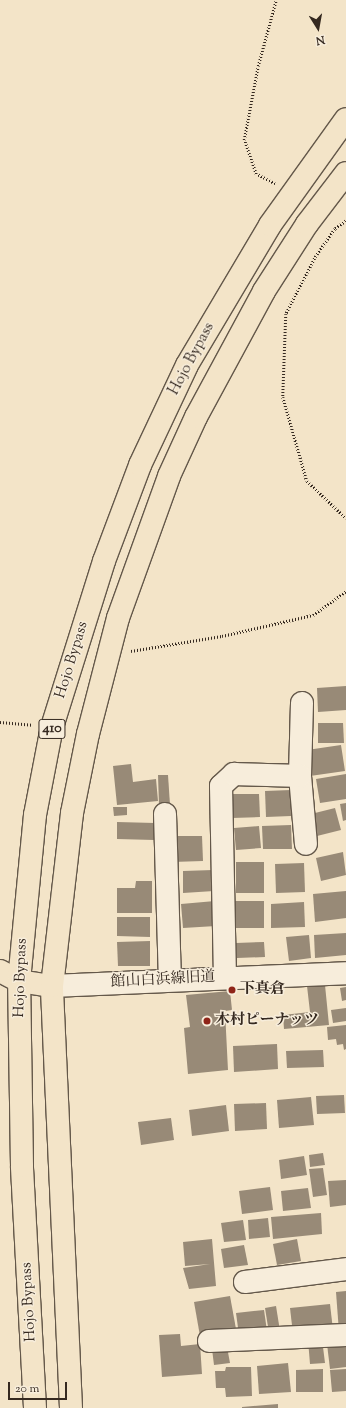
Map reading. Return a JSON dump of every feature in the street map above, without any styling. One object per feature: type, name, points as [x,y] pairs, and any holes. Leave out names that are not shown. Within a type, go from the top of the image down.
[{"type":"main road","name":"Hojo Bypass","points":[[35,1408],[23,1174],[9,976],[35,815],[52,727],[101,568],[140,465],[187,366],[291,193],[346,119]]},
{"type":"main road","name":"Hojo Bypass","points":[[71,1408],[52,986],[72,813],[109,655],[135,565],[196,417],[264,291],[307,224],[346,173]]},
{"type":"main road","points":[[9,976],[52,986]]},
{"type":"street","points":[[302,704],[300,776],[306,844]]},
{"type":"street","points":[[225,978],[221,786],[234,774],[300,776]]},
{"type":"street","points":[[165,814],[170,980]]},
{"type":"street","name":"館山白浜線旧道","points":[[52,986],[346,973]]},
{"type":"street","points":[[245,1282],[346,1269]]},
{"type":"street","points":[[209,1340],[346,1334]]},
{"type":"path","points":[[276,0],[258,66],[244,140],[256,174],[291,193]]},
{"type":"path","points":[[346,221],[335,229],[316,256],[286,314],[283,397],[307,481],[346,518]]},
{"type":"path","points":[[109,655],[222,636],[313,614],[346,591]]},
{"type":"path","points":[[0,722],[52,727]]},
{"type":"building","points":[[346,686],[346,710],[318,712],[317,688]]},
{"type":"building","points":[[318,723],[343,723],[344,743],[318,743]]},
{"type":"building","points":[[341,745],[345,771],[310,776],[307,750]]},
{"type":"building","points":[[131,764],[133,782],[156,779],[158,801],[117,805],[113,766]]},
{"type":"building","points":[[346,774],[346,799],[320,803],[316,779]]},
{"type":"building","points":[[158,775],[168,775],[170,805],[159,805]]},
{"type":"building","points":[[291,790],[291,816],[266,817],[265,791]]},
{"type":"building","points":[[232,794],[259,794],[260,817],[232,818]]},
{"type":"building","points":[[346,803],[346,820],[343,821],[340,804]]},
{"type":"building","points":[[113,807],[127,807],[127,815],[114,816]]},
{"type":"building","points":[[335,808],[341,830],[313,837],[307,815]]},
{"type":"building","points":[[117,822],[155,823],[154,840],[117,839]]},
{"type":"building","points":[[291,825],[292,849],[263,849],[262,826]]},
{"type":"building","points":[[259,826],[261,848],[236,850],[234,828]]},
{"type":"building","points":[[171,836],[202,836],[203,861],[172,862]]},
{"type":"building","points":[[343,852],[346,875],[321,881],[316,858]]},
{"type":"building","points":[[236,862],[264,862],[264,893],[236,893]]},
{"type":"building","points":[[304,863],[305,892],[276,893],[275,864]]},
{"type":"building","points":[[213,870],[214,891],[183,893],[183,871]]},
{"type":"building","points":[[136,881],[152,881],[152,913],[117,913],[117,888],[135,888]]},
{"type":"building","points":[[346,891],[346,918],[315,922],[313,894]]},
{"type":"building","points":[[215,901],[216,926],[183,928],[181,904]]},
{"type":"building","points":[[231,901],[264,901],[264,928],[231,928]]},
{"type":"building","points":[[304,902],[305,927],[271,928],[271,904]]},
{"type":"building","points":[[117,917],[150,917],[150,937],[117,936]]},
{"type":"building","points":[[346,933],[346,955],[315,958],[314,935]]},
{"type":"building","points":[[309,935],[311,958],[289,961],[286,937]]},
{"type":"building","points":[[150,941],[150,966],[118,966],[117,942]]},
{"type":"building","points":[[264,942],[265,957],[237,958],[236,943]]},
{"type":"building","points":[[325,985],[329,1025],[284,1029],[283,1015],[310,1012],[307,986]]},
{"type":"building","points":[[346,987],[346,1000],[342,1001],[340,988]]},
{"type":"building","name":"木村ピーナッツ","points":[[230,991],[232,1010],[225,1011],[228,1070],[188,1074],[184,1028],[190,1027],[186,995]]},
{"type":"building","points":[[346,1008],[346,1021],[333,1023],[331,1010]]},
{"type":"building","points":[[346,1025],[346,1049],[344,1050],[343,1044],[337,1045],[336,1039],[328,1040],[327,1027]]},
{"type":"building","points":[[277,1044],[278,1069],[234,1072],[233,1046]]},
{"type":"building","points":[[323,1050],[324,1067],[287,1068],[286,1051]]},
{"type":"building","points":[[344,1095],[345,1113],[317,1114],[316,1096]]},
{"type":"building","points":[[311,1097],[314,1125],[279,1128],[277,1100]]},
{"type":"building","points":[[266,1103],[267,1129],[235,1131],[234,1104]]},
{"type":"building","points":[[226,1105],[229,1131],[192,1136],[189,1110]]},
{"type":"building","points":[[171,1118],[174,1140],[141,1145],[138,1122]]},
{"type":"building","points":[[323,1153],[325,1165],[310,1167],[309,1155]]},
{"type":"building","points":[[304,1156],[307,1175],[281,1179],[279,1160]]},
{"type":"building","points":[[323,1168],[327,1195],[313,1197],[309,1169]]},
{"type":"building","points":[[346,1180],[346,1205],[330,1207],[328,1181]]},
{"type":"building","points":[[270,1187],[273,1210],[242,1214],[239,1191]]},
{"type":"building","points":[[308,1188],[311,1208],[283,1211],[281,1191]]},
{"type":"building","points":[[321,1213],[322,1234],[273,1239],[271,1217]]},
{"type":"building","points":[[268,1218],[270,1237],[249,1239],[248,1220]]},
{"type":"building","points":[[243,1220],[246,1240],[224,1242],[221,1223]]},
{"type":"building","points":[[212,1239],[216,1286],[189,1289],[183,1268],[210,1264],[185,1266],[183,1242]]},
{"type":"building","points":[[297,1239],[301,1261],[277,1265],[273,1244]]},
{"type":"building","points":[[244,1245],[248,1265],[224,1268],[221,1249]]},
{"type":"building","points":[[346,1291],[346,1331],[339,1332],[336,1292]]},
{"type":"building","points":[[230,1296],[236,1329],[200,1336],[194,1302]]},
{"type":"building","points":[[330,1304],[333,1330],[293,1334],[290,1308]]},
{"type":"building","points":[[276,1306],[280,1331],[269,1333],[265,1308]]},
{"type":"building","points":[[264,1310],[267,1331],[239,1335],[236,1313]]},
{"type":"building","points":[[180,1334],[181,1346],[200,1344],[202,1374],[162,1377],[159,1335]]},
{"type":"building","points":[[322,1339],[325,1363],[310,1364],[308,1340]]},
{"type":"building","points":[[346,1342],[346,1367],[330,1369],[327,1344]]},
{"type":"building","points":[[227,1347],[230,1363],[214,1365],[212,1349]]},
{"type":"building","points":[[288,1363],[291,1392],[259,1394],[257,1366]]},
{"type":"building","points":[[226,1367],[251,1367],[252,1396],[226,1397],[225,1388],[216,1388],[215,1371],[225,1371]]},
{"type":"building","points":[[323,1369],[323,1392],[296,1392],[296,1370]]},
{"type":"building","points":[[346,1369],[346,1391],[332,1392],[330,1370]]},
{"type":"building","points":[[278,1404],[278,1408],[242,1408],[242,1407]]},
{"type":"place","name":"下真倉","points":[[232,990]]},
{"type":"place","name":"木村ピーナッツ","points":[[207,1021]]}]
